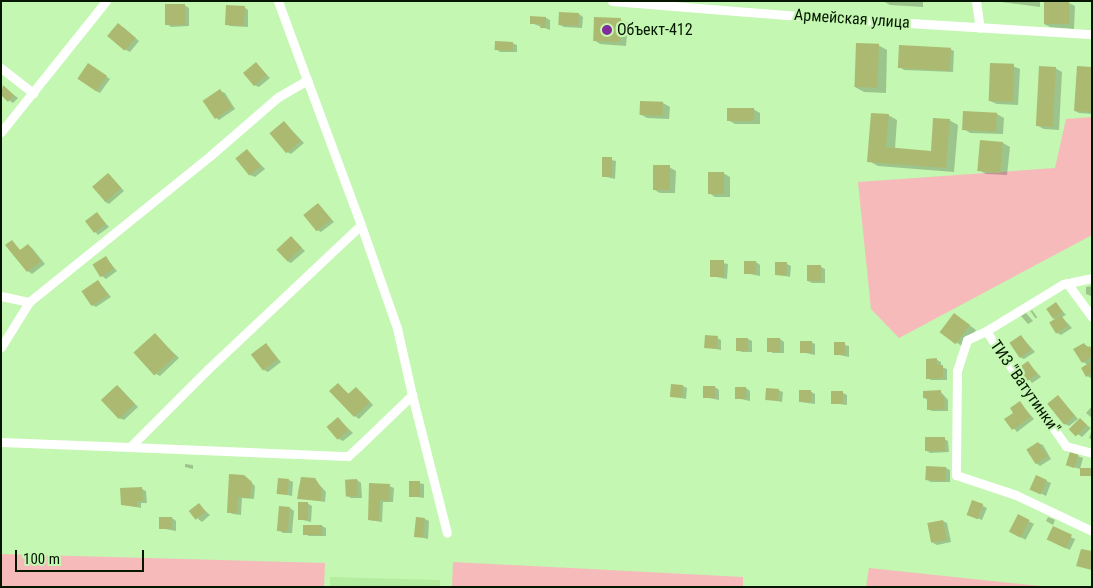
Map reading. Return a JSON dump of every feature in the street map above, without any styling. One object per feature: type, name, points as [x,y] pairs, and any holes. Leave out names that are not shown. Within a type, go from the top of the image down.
[{"type":"street","points":[[1,132],[106,1]]},
{"type":"street","points":[[278,1],[306,80],[362,225],[397,328],[447,533]]},
{"type":"street","name":"Армейская улица","points":[[612,1],[980,28],[1092,34]]},
{"type":"street","points":[[976,1],[980,28]]},
{"type":"street","points":[[1,68],[33,94]]},
{"type":"street","points":[[1,347],[29,302],[212,155],[278,97],[306,80]]},
{"type":"street","points":[[130,447],[208,369],[362,225]]},
{"type":"street","name":"ТИЗ \"Ватутинки\"","points":[[1092,278],[1067,284],[986,331],[1066,446],[1092,453]]},
{"type":"street","points":[[1067,284],[1092,317]]},
{"type":"street","points":[[1,296],[29,302]]},
{"type":"street","points":[[986,331],[967,340],[957,371],[956,475],[1016,495],[1092,531]]},
{"type":"street","points":[[1,442],[348,456],[412,395]]},
{"type":"shaded area","points":[[1092,117],[1092,235],[899,338],[871,309],[858,182],[1055,168],[1066,119]]},
{"type":"shaded area","points":[[1,554],[325,563],[324,587],[1,587]]},
{"type":"shaded area","points":[[453,562],[743,577],[743,587],[452,587]]},
{"type":"shaded area","points":[[869,568],[1050,587],[866,587]]},
{"type":"shaded area","points":[[330,577],[440,580],[440,587],[330,587]]},
{"type":"building","points":[[1044,1],[1069,1],[1069,24],[1044,24]]},
{"type":"building","points":[[165,4],[185,4],[185,25],[165,25]]},
{"type":"building","points":[[226,5],[245,6],[244,26],[225,25]]},
{"type":"building","points":[[559,12],[579,13],[578,26],[558,25]]},
{"type":"building","points":[[530,16],[546,17],[546,28],[540,28],[541,24],[530,24]]},
{"type":"building","name":"Объект-412","points":[[594,17],[621,18],[620,42],[593,41]]},
{"type":"building","points":[[118,23],[136,38],[125,51],[107,36]]},
{"type":"building","points":[[495,41],[513,42],[513,51],[495,50]]},
{"type":"building","points":[[856,43],[879,44],[877,88],[854,87]]},
{"type":"building","points":[[899,45],[951,48],[950,71],[898,68]]},
{"type":"building","points":[[256,62],[267,75],[254,86],[243,73]]},
{"type":"building","points":[[88,63],[107,76],[96,92],[77,79]]},
{"type":"building","points":[[990,63],[1014,64],[1013,102],[989,101]]},
{"type":"building","points":[[1039,66],[1056,67],[1053,127],[1036,126]]},
{"type":"building","points":[[1077,66],[1092,67],[1092,112],[1074,111]]},
{"type":"building","points":[[3,85],[14,95],[8,102],[1,95]]},
{"type":"building","points":[[220,89],[232,107],[215,119],[203,101]]},
{"type":"building","points":[[640,101],[663,102],[662,116],[640,115]]},
{"type":"building","points":[[727,108],[754,108],[754,121],[727,121]]},
{"type":"building","points":[[963,111],[997,113],[996,132],[962,130]]},
{"type":"building","points":[[871,113],[889,114],[886,147],[931,151],[933,118],[950,119],[946,168],[867,162]]},
{"type":"building","points":[[284,121],[301,141],[286,153],[269,133]]},
{"type":"building","points":[[980,140],[1003,142],[1000,173],[977,171]]},
{"type":"building","points":[[247,149],[261,166],[249,176],[235,158]]},
{"type":"building","points":[[602,157],[612,157],[612,177],[602,177]]},
{"type":"building","points":[[653,165],[670,165],[670,190],[653,190]]},
{"type":"building","points":[[708,172],[724,172],[724,194],[708,194]]},
{"type":"building","points":[[108,173],[121,188],[105,202],[92,187]]},
{"type":"building","points":[[318,203],[331,219],[316,231],[303,215]]},
{"type":"building","points":[[97,212],[106,224],[94,233],[85,221]]},
{"type":"building","points":[[291,236],[302,248],[287,261],[276,250]]},
{"type":"building","points":[[12,240],[20,250],[28,244],[41,261],[27,272],[5,245]]},
{"type":"building","points":[[106,256],[114,269],[100,277],[92,264]]},
{"type":"building","points":[[710,260],[724,260],[724,277],[710,277]]},
{"type":"building","points":[[744,261],[756,261],[756,274],[744,274]]},
{"type":"building","points":[[775,262],[787,262],[786,276],[775,275]]},
{"type":"building","points":[[807,265],[821,265],[821,281],[807,281]]},
{"type":"building","points":[[98,280],[108,295],[91,306],[81,291]]},
{"type":"building","points":[[1056,302],[1063,312],[1053,319],[1046,309]]},
{"type":"building","points":[[954,313],[970,325],[956,344],[940,332]]},
{"type":"building","points":[[1061,315],[1068,326],[1056,333],[1049,322]]},
{"type":"building","points":[[155,333],[176,356],[154,375],[133,352]]},
{"type":"building","points":[[705,335],[718,336],[717,349],[704,348]]},
{"type":"building","points":[[1021,335],[1031,350],[1019,358],[1009,343]]},
{"type":"building","points":[[736,338],[748,338],[748,351],[736,351]]},
{"type":"building","points":[[767,338],[780,338],[780,352],[767,352]]},
{"type":"building","points":[[800,341],[812,341],[812,353],[800,353]]},
{"type":"building","points":[[834,342],[845,342],[845,355],[834,355]]},
{"type":"building","points":[[266,343],[278,359],[263,370],[251,354]]},
{"type":"building","points":[[1084,343],[1087,348],[1090,346],[1092,356],[1082,363],[1073,349]]},
{"type":"building","points":[[937,358],[937,365],[943,365],[943,378],[926,379],[926,359]]},
{"type":"building","points":[[1028,361],[1037,374],[1027,381],[1018,368]]},
{"type":"building","points":[[1092,361],[1092,373],[1086,377],[1081,368]]},
{"type":"building","points":[[338,383],[348,394],[356,387],[370,402],[354,417],[329,391]]},
{"type":"building","points":[[671,384],[683,385],[682,398],[670,397]]},
{"type":"building","points":[[117,385],[135,404],[119,419],[101,400]]},
{"type":"building","points":[[703,386],[715,386],[715,398],[703,398]]},
{"type":"building","points":[[735,387],[746,387],[746,399],[735,399]]},
{"type":"building","points":[[766,388],[779,389],[778,401],[765,400]]},
{"type":"building","points":[[799,390],[811,390],[811,402],[799,402]]},
{"type":"building","points":[[941,390],[941,396],[944,396],[945,409],[927,410],[927,398],[923,398],[923,391]]},
{"type":"building","points":[[831,391],[843,391],[843,404],[831,404]]},
{"type":"building","points":[[1058,395],[1075,416],[1064,425],[1047,404]]},
{"type":"building","points":[[1020,401],[1031,417],[1012,430],[1004,419],[1013,413],[1010,408]]},
{"type":"building","points":[[338,417],[349,430],[337,440],[327,427]]},
{"type":"building","points":[[1080,418],[1087,425],[1076,436],[1069,429]]},
{"type":"building","points":[[925,437],[945,437],[945,451],[925,451]]},
{"type":"building","points":[[1038,442],[1047,456],[1036,464],[1026,450]]},
{"type":"building","points":[[1070,452],[1079,455],[1074,468],[1066,465]]},
{"type":"building","points":[[926,466],[946,467],[945,481],[925,480]]},
{"type":"building","points":[[1080,468],[1092,468],[1092,476],[1080,476]]},
{"type":"building","points":[[229,474],[244,475],[252,482],[250,498],[238,497],[237,513],[227,513]]},
{"type":"building","points":[[1036,475],[1047,480],[1040,494],[1029,490]]},
{"type":"building","points":[[301,477],[315,478],[322,489],[321,501],[297,499]]},
{"type":"building","points":[[278,478],[289,479],[288,495],[277,494]]},
{"type":"building","points":[[357,479],[358,496],[346,497],[345,480]]},
{"type":"building","points":[[409,481],[420,481],[420,497],[409,497]]},
{"type":"building","points":[[369,483],[390,484],[389,501],[380,500],[379,521],[368,520]]},
{"type":"building","points":[[142,487],[143,501],[137,501],[137,507],[121,505],[120,488]]},
{"type":"building","points":[[972,500],[983,504],[978,519],[967,515]]},
{"type":"building","points":[[298,502],[308,502],[308,520],[298,520]]},
{"type":"building","points":[[199,503],[206,512],[196,520],[189,511]]},
{"type":"building","points":[[279,506],[290,507],[288,532],[277,531]]},
{"type":"building","points":[[1018,514],[1030,520],[1021,538],[1009,532]]},
{"type":"building","points":[[159,517],[172,517],[172,529],[159,529]]},
{"type":"building","points":[[416,517],[425,518],[423,538],[414,537]]},
{"type":"building","points":[[943,520],[947,540],[931,543],[927,523]]},
{"type":"building","points":[[303,525],[322,525],[322,535],[303,535]]},
{"type":"building","points":[[1053,526],[1072,535],[1066,548],[1047,540]]},
{"type":"building","points":[[1081,549],[1092,551],[1092,570],[1076,566]]},
{"type":"place","name":"Объект-412","points":[[607,30]]}]
